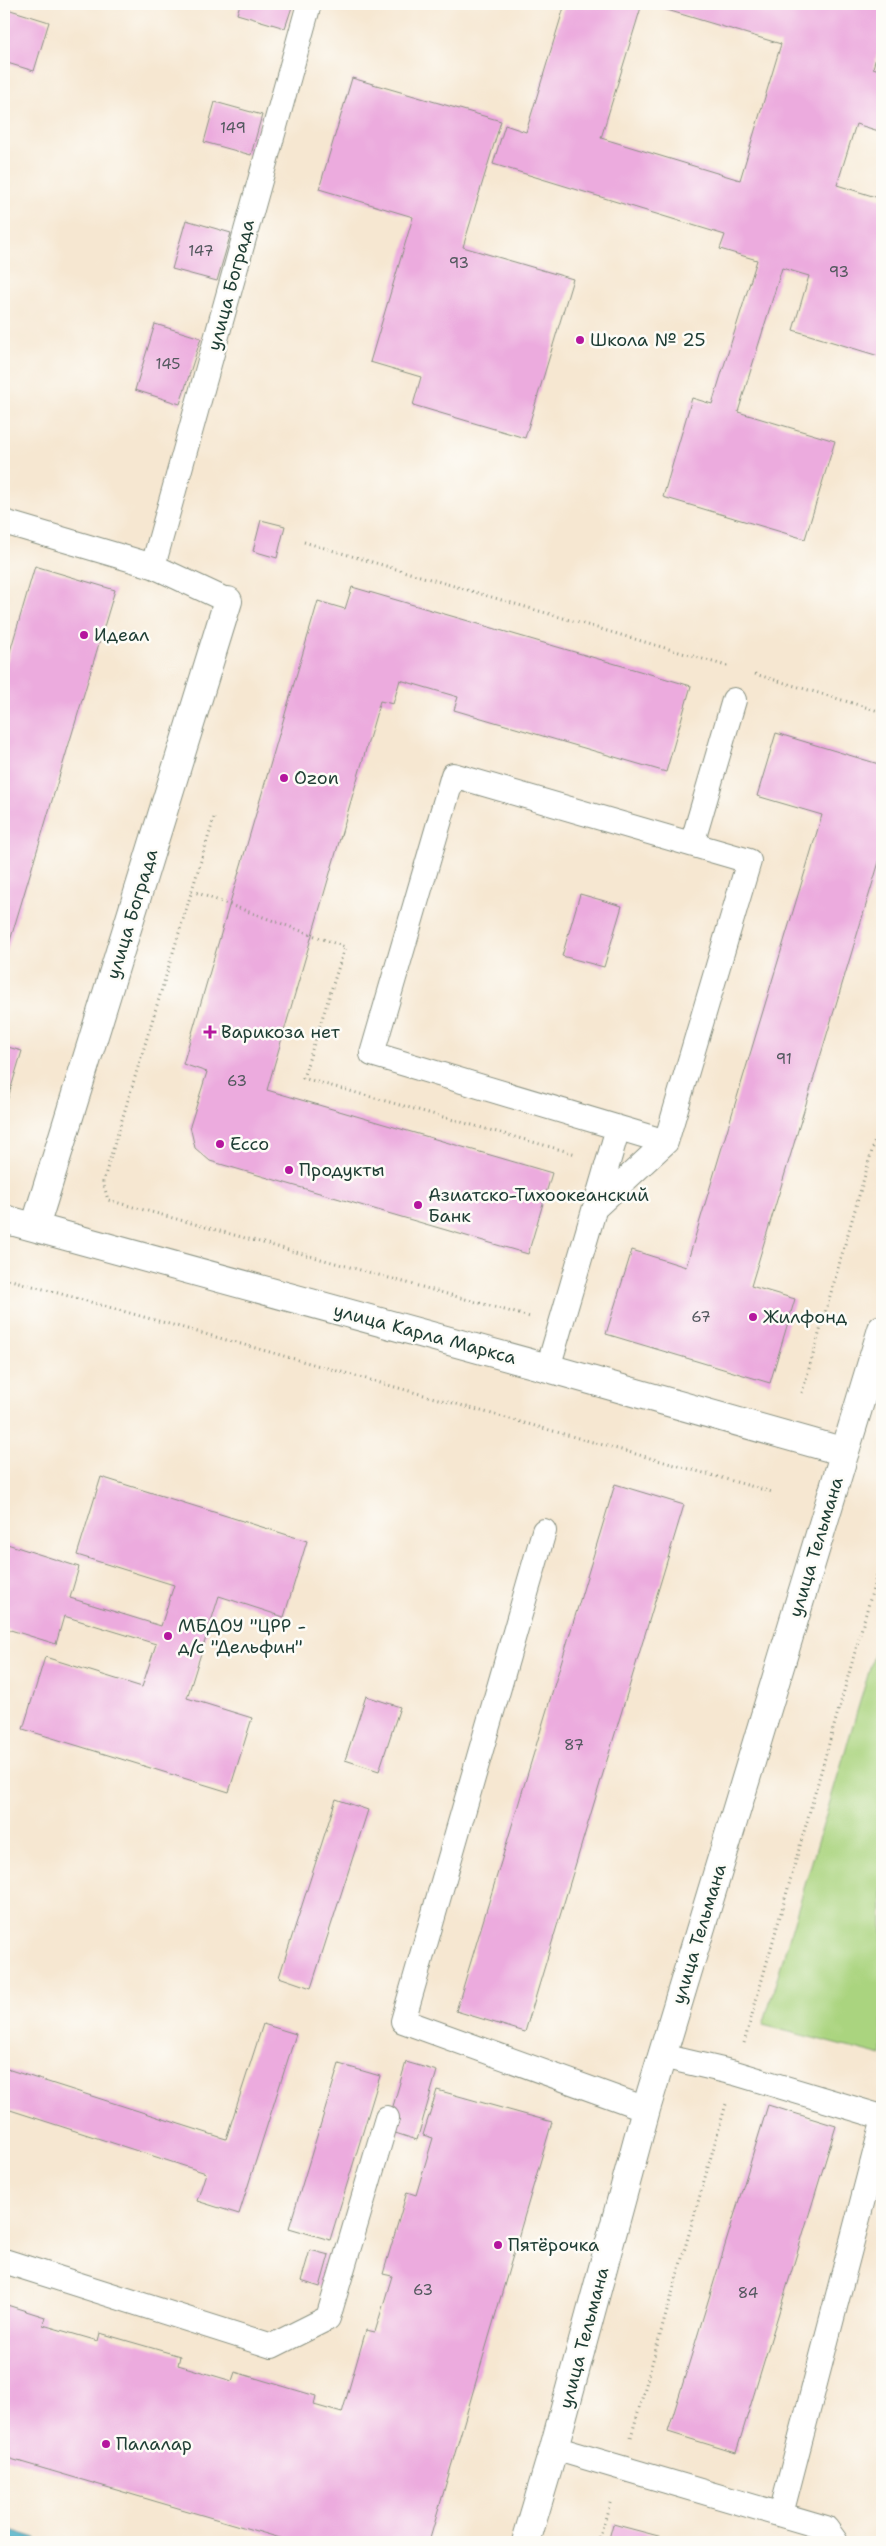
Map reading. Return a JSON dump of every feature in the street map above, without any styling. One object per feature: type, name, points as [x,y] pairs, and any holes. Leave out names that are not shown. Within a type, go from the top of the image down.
[{"type":"street","name":"улица Бограда","points":[[35,1227],[228,601]]},
{"type":"street","name":"улица Карла Маркса","points":[[4,1218],[845,1452]]},
{"type":"street","name":"улица Тельмана","points":[[526,2542],[554,2448],[646,2109],[882,1329]]},
{"type":"lane","name":"улица Бограда","points":[[153,566],[308,4]]},
{"type":"lane","points":[[4,522],[153,566],[228,601]]},
{"type":"lane","points":[[692,844],[734,700]]},
{"type":"lane","points":[[595,1208],[666,1142],[749,861],[453,775],[372,1054],[666,1142]]},
{"type":"lane","points":[[548,1368],[618,1128]]},
{"type":"lane","points":[[544,1531],[403,2021],[646,2109]]},
{"type":"lane","points":[[662,2056],[735,2073],[882,2117]]},
{"type":"lane","points":[[4,2261],[272,2346],[328,2318],[386,2118]]},
{"type":"lane","points":[[781,2514],[882,2126]]},
{"type":"lane","points":[[554,2448],[826,2528],[836,2542]]},
{"type":"path","points":[[304,542],[740,670]]},
{"type":"path","points":[[750,673],[882,712]]},
{"type":"path","points":[[214,818],[103,1182],[108,1200],[532,1317]]},
{"type":"path","points":[[192,891],[345,947],[303,1078],[578,1155]]},
{"type":"path","points":[[802,1393],[882,1116]]},
{"type":"path","points":[[4,1278],[772,1492]]},
{"type":"green space","points":[[882,1628],[882,2056],[763,2025]]},
{"type":"water","points":[[4,2528],[36,2538],[35,2542],[4,2542]]},
{"type":"building","points":[[240,4],[293,4],[285,28],[237,14]]},
{"type":"building","points":[[565,4],[642,4],[601,138],[740,180],[781,44],[647,4],[882,4],[882,37],[873,68],[882,71],[882,132],[856,124],[837,185],[882,199],[882,357],[793,330],[809,276],[782,268],[738,412],[835,441],[805,539],[663,497],[692,398],[712,404],[757,260],[720,249],[725,235],[493,164],[505,125],[526,132]]},
{"type":"building","points":[[4,8],[49,22],[34,71],[4,62]]},
{"type":"building","points":[[352,78],[501,121],[463,247],[573,279],[525,438],[413,405],[421,377],[370,362],[413,217],[319,189]]},
{"type":"building","points":[[215,102],[262,115],[251,155],[204,142]]},
{"type":"building","points":[[186,220],[231,233],[217,281],[172,269]]},
{"type":"building","points":[[155,324],[201,338],[180,404],[135,390]]},
{"type":"building","points":[[261,520],[285,526],[277,558],[253,551]]},
{"type":"building","points":[[35,566],[115,590],[4,961],[4,672]]},
{"type":"building","points":[[352,587],[691,686],[666,772],[454,710],[458,697],[400,680],[393,704],[380,701],[267,1090],[552,1173],[528,1254],[210,1161],[195,1148],[190,1126],[207,1072],[183,1064],[318,601],[345,609]]},
{"type":"building","points":[[776,733],[882,765],[882,852],[751,1286],[795,1299],[770,1383],[606,1334],[632,1250],[686,1267],[822,815],[757,796]]},
{"type":"building","points":[[580,894],[622,906],[604,967],[562,956]]},
{"type":"building","points":[[4,1046],[22,1051],[4,1111]]},
{"type":"building","name":"МБДОУ \"ЦРР - д/с \"Дельфин\"","points":[[101,1477],[307,1541],[284,1617],[219,1596],[187,1698],[252,1718],[229,1792],[23,1729],[45,1657],[142,1687],[156,1644],[64,1616],[56,1644],[4,1628],[4,1543],[79,1567],[70,1598],[161,1626],[174,1585],[77,1555]]},
{"type":"building","points":[[615,1484],[684,1505],[525,2032],[456,2011]]},
{"type":"building","points":[[366,1696],[400,1707],[379,1771],[345,1760]]},
{"type":"building","points":[[336,1799],[368,1810],[311,1988],[279,1977]]},
{"type":"building","points":[[263,2024],[296,2034],[239,2214],[197,2201],[206,2173],[4,2108],[4,2068],[226,2139]]},
{"type":"building","points":[[406,2062],[437,2071],[417,2140],[386,2130]]},
{"type":"building","points":[[339,2064],[380,2076],[330,2240],[289,2228]]},
{"type":"building","points":[[437,2090],[552,2122],[429,2542],[294,2542],[4,2457],[4,2304],[45,2317],[43,2325],[98,2341],[100,2333],[180,2356],[178,2365],[232,2381],[235,2372],[316,2396],[314,2405],[342,2413],[366,2330],[375,2332],[392,2276],[383,2274],[407,2192],[416,2195],[433,2138],[423,2135]]},
{"type":"building","points":[[768,2105],[836,2126],[736,2453],[668,2432]]},
{"type":"building","points":[[310,2250],[329,2255],[320,2287],[301,2281]]},
{"type":"building","points":[[613,2524],[681,2542],[608,2542]]},
{"type":"place","name":"Школа № 25","points":[[580,340]]},
{"type":"place","name":"Идеал","points":[[84,635]]},
{"type":"place","name":"Ozon","points":[[284,778]]},
{"type":"place","name":"Варикоза нет","points":[[210,1032]]},
{"type":"place","name":"Ecco","points":[[220,1144]]},
{"type":"place","name":"Продукты","points":[[289,1170]]},
{"type":"place","name":"Азиатско-Тихоокеанский Банк","points":[[418,1205]]},
{"type":"place","name":"Жилфонд","points":[[753,1317]]},
{"type":"place","name":"МБДОУ \"ЦРР - д/с \"Дельфин\"","points":[[168,1636]]},
{"type":"place","name":"Пятёрочка","points":[[498,2245]]},
{"type":"place","name":"Палалар","points":[[106,2444]]}]
